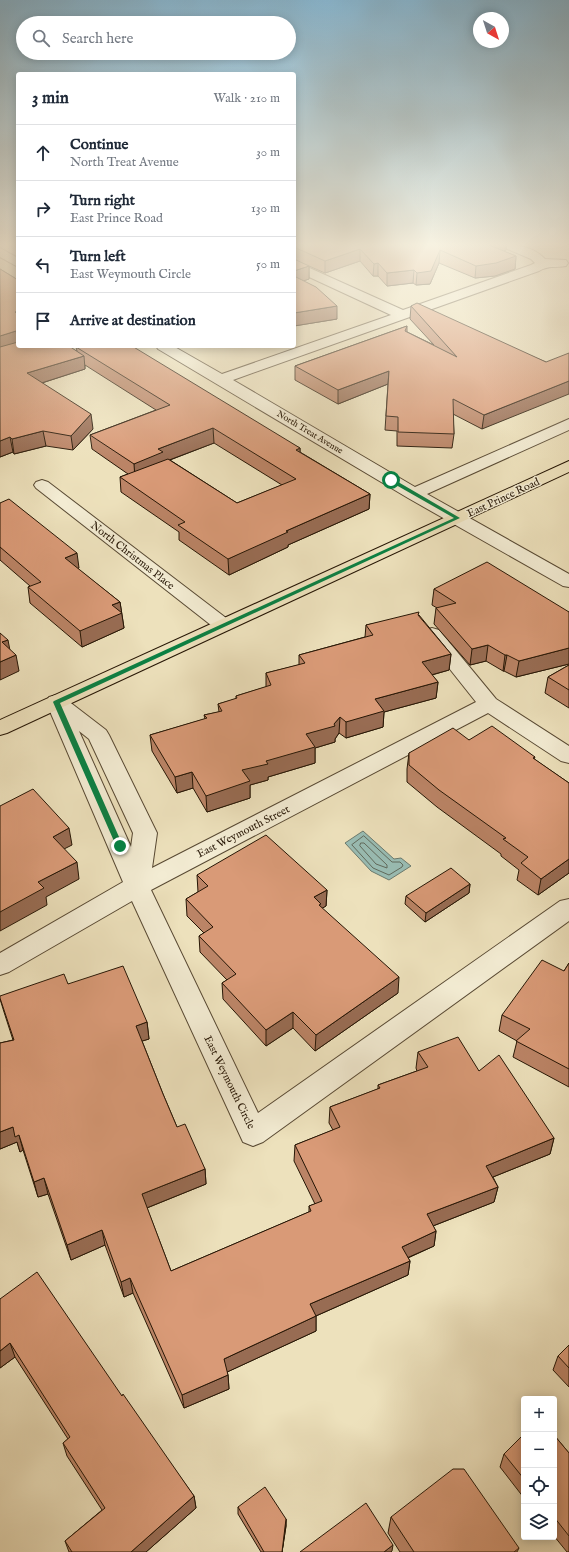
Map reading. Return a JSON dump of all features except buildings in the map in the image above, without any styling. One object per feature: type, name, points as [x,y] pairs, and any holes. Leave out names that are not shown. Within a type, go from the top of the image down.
[{"type":"main road","name":"East Prince Road","points":[[0,728],[569,466]]},
{"type":"street","points":[[221,379],[395,317]]},
{"type":"street","name":"North Treat Avenue","points":[[167,348],[414,494],[569,582]]},
{"type":"street","points":[[414,494],[569,424]]},
{"type":"street","name":"North Christmas Place","points":[[42,485],[223,626]]},
{"type":"street","points":[[428,630],[489,704],[569,756]]},
{"type":"street","name":"East Weymouth Circle","points":[[56,702],[137,886],[252,1133],[569,908]]},
{"type":"street","name":"East Weymouth Street","points":[[0,965],[137,886],[489,704]]},
{"type":"water","points":[[363,831],[394,859],[401,858],[411,866],[389,880],[371,871],[345,843]]},
{"type":"route","points":[[120,846],[56,702],[457,518],[391,480]]}]
